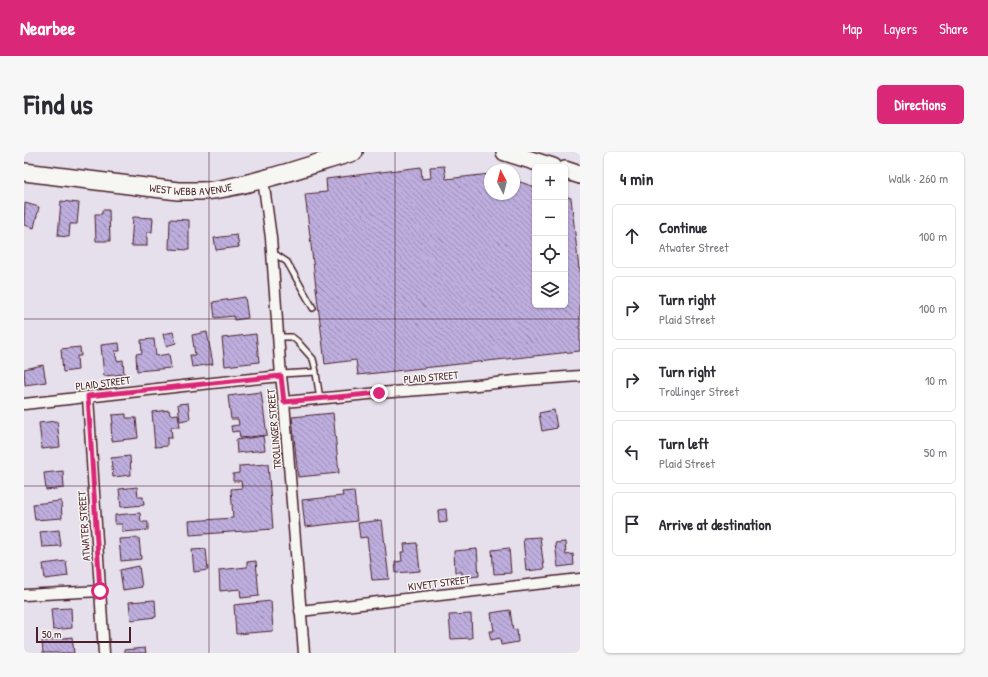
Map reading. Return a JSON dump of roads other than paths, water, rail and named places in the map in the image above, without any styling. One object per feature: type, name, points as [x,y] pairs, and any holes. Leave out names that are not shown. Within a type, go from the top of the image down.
[{"type":"highway","name":"WEST WEBB AVENUE","points":[[24,172],[194,192],[220,189],[262,179],[354,152]]},
{"type":"highway","points":[[505,152],[543,164]]},
{"type":"highway","points":[[568,171],[580,175]]},
{"type":"street","name":"TROLLINGER STREET","points":[[262,179],[271,238],[304,653]]},
{"type":"street","name":"PLAID STREET","points":[[24,404],[281,375]]},
{"type":"street","name":"PLAID STREET","points":[[284,402],[580,376]]},
{"type":"street","name":"ATWATER STREET","points":[[88,396],[104,653]]},
{"type":"street","name":"KIVETT STREET","points":[[300,611],[580,579]]},
{"type":"street","points":[[24,595],[100,591]]},
{"type":"lane","points":[[272,252],[288,262],[313,308]]},
{"type":"lane","points":[[278,337],[292,338],[297,341],[312,360],[316,372],[320,399]]},
{"type":"lane","points":[[281,375],[316,372]]}]
